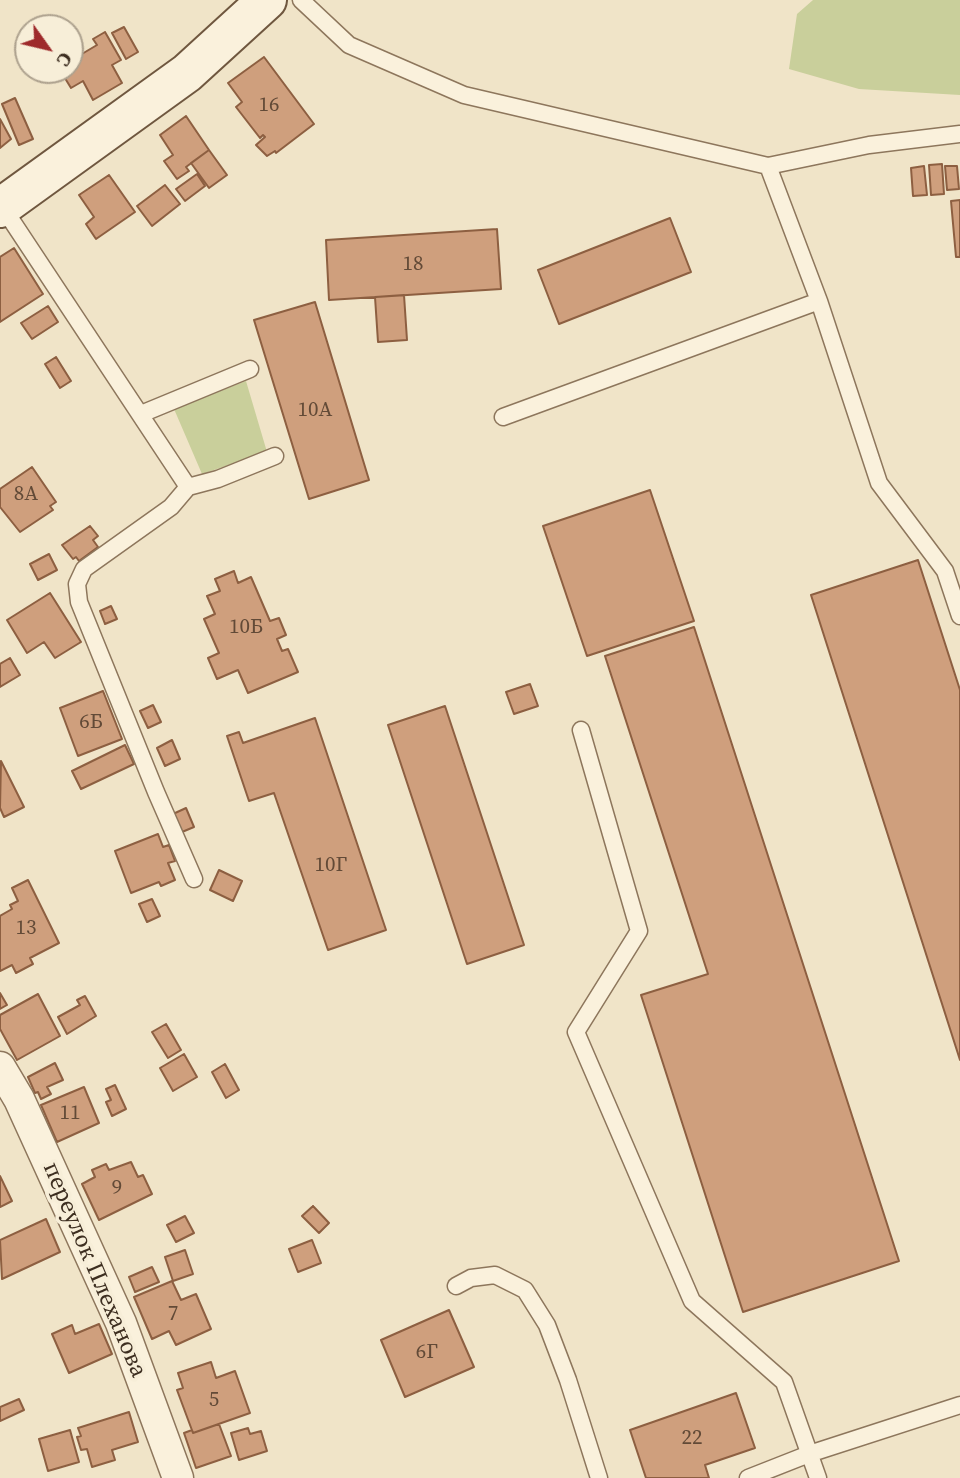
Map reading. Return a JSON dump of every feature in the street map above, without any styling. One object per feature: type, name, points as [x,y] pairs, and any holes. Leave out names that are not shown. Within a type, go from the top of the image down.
[{"type":"street","points":[[1,207],[187,74],[267,0]]},
{"type":"street","name":"переулок Плеханова","points":[[0,1067],[19,1099],[121,1323],[178,1478]]},
{"type":"lane","points":[[301,0],[349,45],[464,95],[768,166],[869,145],[960,134]]},
{"type":"lane","points":[[768,166],[820,301],[879,483],[945,571],[960,616]]},
{"type":"lane","points":[[1,207],[188,487]]},
{"type":"lane","points":[[503,417],[820,301]]},
{"type":"lane","points":[[141,414],[250,369]]},
{"type":"lane","points":[[194,879],[79,601],[77,584],[84,569],[171,507],[188,487],[218,479],[275,456]]},
{"type":"lane","points":[[581,730],[639,932],[576,1032],[692,1301],[784,1382],[818,1478]]},
{"type":"lane","points":[[457,1286],[471,1278],[495,1275],[524,1290],[547,1325],[568,1380],[599,1478]]},
{"type":"lane","points":[[748,1478],[809,1454],[960,1405]]},
{"type":"green space","points":[[813,0],[960,0],[960,95],[859,89],[789,69],[797,14]]},
{"type":"green space","points":[[246,381],[267,452],[202,474],[174,409]]},
{"type":"building","points":[[124,27],[138,52],[126,59],[112,33]]},
{"type":"building","points":[[105,32],[121,60],[112,65],[122,83],[93,100],[84,83],[84,53],[97,45],[93,39]]},
{"type":"building","points":[[264,57],[314,124],[276,153],[275,151],[267,156],[256,145],[265,137],[263,135],[260,138],[236,107],[242,102],[228,83]]},
{"type":"building","points":[[15,98],[33,139],[19,145],[2,104]]},
{"type":"building","points":[[186,116],[209,150],[186,167],[189,171],[177,179],[164,161],[173,155],[160,135]]},
{"type":"building","points":[[0,119],[11,139],[0,148]]},
{"type":"building","points":[[209,150],[227,175],[209,188],[191,163]]},
{"type":"building","points":[[942,164],[944,194],[931,195],[929,165]]},
{"type":"building","points":[[924,166],[927,195],[913,196],[911,168]]},
{"type":"building","points":[[945,166],[957,166],[959,189],[947,190]]},
{"type":"building","points":[[197,174],[205,186],[185,201],[176,189]]},
{"type":"building","points":[[109,175],[135,212],[96,239],[86,224],[94,217],[79,195]]},
{"type":"building","points":[[165,185],[180,204],[152,226],[137,206]]},
{"type":"building","points":[[960,200],[960,257],[956,257],[951,201]]},
{"type":"building","points":[[670,218],[691,272],[559,324],[538,270]]},
{"type":"building","points":[[497,229],[501,289],[329,300],[326,240]]},
{"type":"building","points":[[14,248],[43,294],[0,322],[0,257]]},
{"type":"building","points":[[404,295],[407,340],[378,342],[375,297]]},
{"type":"building","points":[[315,302],[369,480],[309,499],[254,320]]},
{"type":"building","points":[[48,306],[58,322],[32,339],[21,323]]},
{"type":"building","points":[[56,357],[71,381],[60,388],[45,364]]},
{"type":"building","points":[[32,467],[56,502],[50,506],[53,510],[20,532],[0,507],[0,489]]},
{"type":"building","points":[[650,490],[694,621],[587,656],[543,526]]},
{"type":"building","points":[[90,526],[98,536],[93,540],[98,547],[79,561],[76,557],[73,559],[62,545]]},
{"type":"building","points":[[49,554],[57,570],[38,580],[30,564]]},
{"type":"building","points":[[918,560],[960,690],[960,1060],[811,595]]},
{"type":"building","points":[[234,571],[238,583],[251,577],[270,621],[279,618],[286,635],[277,639],[282,651],[288,649],[298,672],[248,693],[238,670],[217,679],[208,658],[219,653],[204,619],[215,614],[207,596],[220,591],[215,579]]},
{"type":"building","points":[[50,593],[81,642],[55,658],[44,642],[27,653],[7,620]]},
{"type":"building","points":[[111,606],[117,619],[105,624],[100,611]]},
{"type":"building","points":[[694,627],[899,1261],[743,1312],[641,995],[708,974],[605,656]]},
{"type":"building","points":[[10,658],[20,675],[0,687],[0,664]]},
{"type":"building","points":[[530,684],[538,706],[514,714],[506,692]]},
{"type":"building","points":[[103,691],[122,739],[78,756],[60,708]]},
{"type":"building","points":[[153,705],[161,722],[148,728],[140,711]]},
{"type":"building","points":[[445,706],[524,945],[467,964],[388,725]]},
{"type":"building","points":[[315,718],[386,930],[328,950],[274,793],[249,801],[227,736],[239,732],[243,743]]},
{"type":"building","points":[[172,740],[180,759],[165,766],[157,748]]},
{"type":"building","points":[[125,745],[134,764],[81,789],[72,771]]},
{"type":"building","points":[[1,761],[24,807],[4,817],[0,808]]},
{"type":"building","points":[[186,808],[194,827],[182,832],[173,814]]},
{"type":"building","points":[[158,834],[163,847],[169,845],[175,861],[168,863],[175,880],[161,886],[159,882],[131,893],[115,851]]},
{"type":"building","points":[[219,870],[242,881],[233,901],[210,890]]},
{"type":"building","points":[[28,880],[59,943],[30,958],[33,964],[16,973],[12,965],[0,971],[0,916],[12,909],[10,905],[18,901],[12,888]]},
{"type":"building","points":[[152,899],[160,916],[147,922],[139,904]]},
{"type":"building","points":[[0,993],[7,1005],[0,1009]]},
{"type":"building","points":[[38,994],[60,1036],[17,1060],[0,1029],[0,1015]]},
{"type":"building","points":[[85,996],[96,1016],[67,1034],[58,1017],[80,1005],[77,1000]]},
{"type":"building","points":[[166,1024],[181,1050],[168,1058],[152,1032]]},
{"type":"building","points":[[184,1054],[197,1077],[173,1091],[160,1068]]},
{"type":"building","points":[[55,1063],[63,1080],[47,1087],[51,1094],[41,1099],[38,1092],[35,1093],[28,1077]]},
{"type":"building","points":[[225,1064],[239,1090],[226,1098],[212,1072]]},
{"type":"building","points":[[115,1085],[126,1109],[112,1116],[106,1102],[111,1100],[106,1089]]},
{"type":"building","points":[[84,1087],[99,1123],[57,1142],[41,1105]]},
{"type":"building","points":[[131,1162],[138,1177],[143,1175],[152,1194],[99,1220],[82,1184],[95,1177],[92,1170],[106,1164],[109,1170]]},
{"type":"building","points":[[0,1176],[12,1201],[0,1207]]},
{"type":"building","points":[[313,1206],[329,1223],[319,1233],[302,1216]]},
{"type":"building","points":[[185,1216],[194,1233],[176,1242],[167,1225]]},
{"type":"building","points":[[46,1219],[60,1252],[2,1279],[0,1240]]},
{"type":"building","points":[[312,1240],[321,1263],[298,1272],[289,1249]]},
{"type":"building","points":[[185,1250],[193,1274],[173,1281],[165,1257]]},
{"type":"building","points":[[152,1267],[159,1282],[135,1292],[129,1277]]},
{"type":"building","points":[[172,1281],[181,1300],[196,1294],[211,1329],[176,1345],[169,1331],[152,1339],[134,1297]]},
{"type":"building","points":[[449,1310],[474,1367],[405,1397],[381,1340]]},
{"type":"building","points":[[99,1324],[112,1354],[69,1373],[52,1334],[72,1325],[75,1334]]},
{"type":"building","points":[[211,1362],[216,1378],[235,1371],[250,1413],[193,1433],[177,1390],[183,1388],[178,1373]]},
{"type":"building","points":[[736,1393],[755,1448],[705,1465],[709,1478],[646,1478],[630,1430]]},
{"type":"building","points":[[19,1399],[24,1410],[0,1421],[0,1407]]},
{"type":"building","points":[[129,1412],[138,1442],[112,1450],[115,1460],[92,1467],[87,1449],[81,1450],[77,1437],[81,1436],[78,1428]]},
{"type":"building","points":[[219,1424],[231,1456],[196,1468],[184,1433],[192,1430],[193,1433]]},
{"type":"building","points":[[248,1428],[250,1434],[261,1431],[267,1451],[239,1460],[231,1433]]},
{"type":"building","points":[[70,1430],[79,1462],[48,1471],[39,1439]]}]
